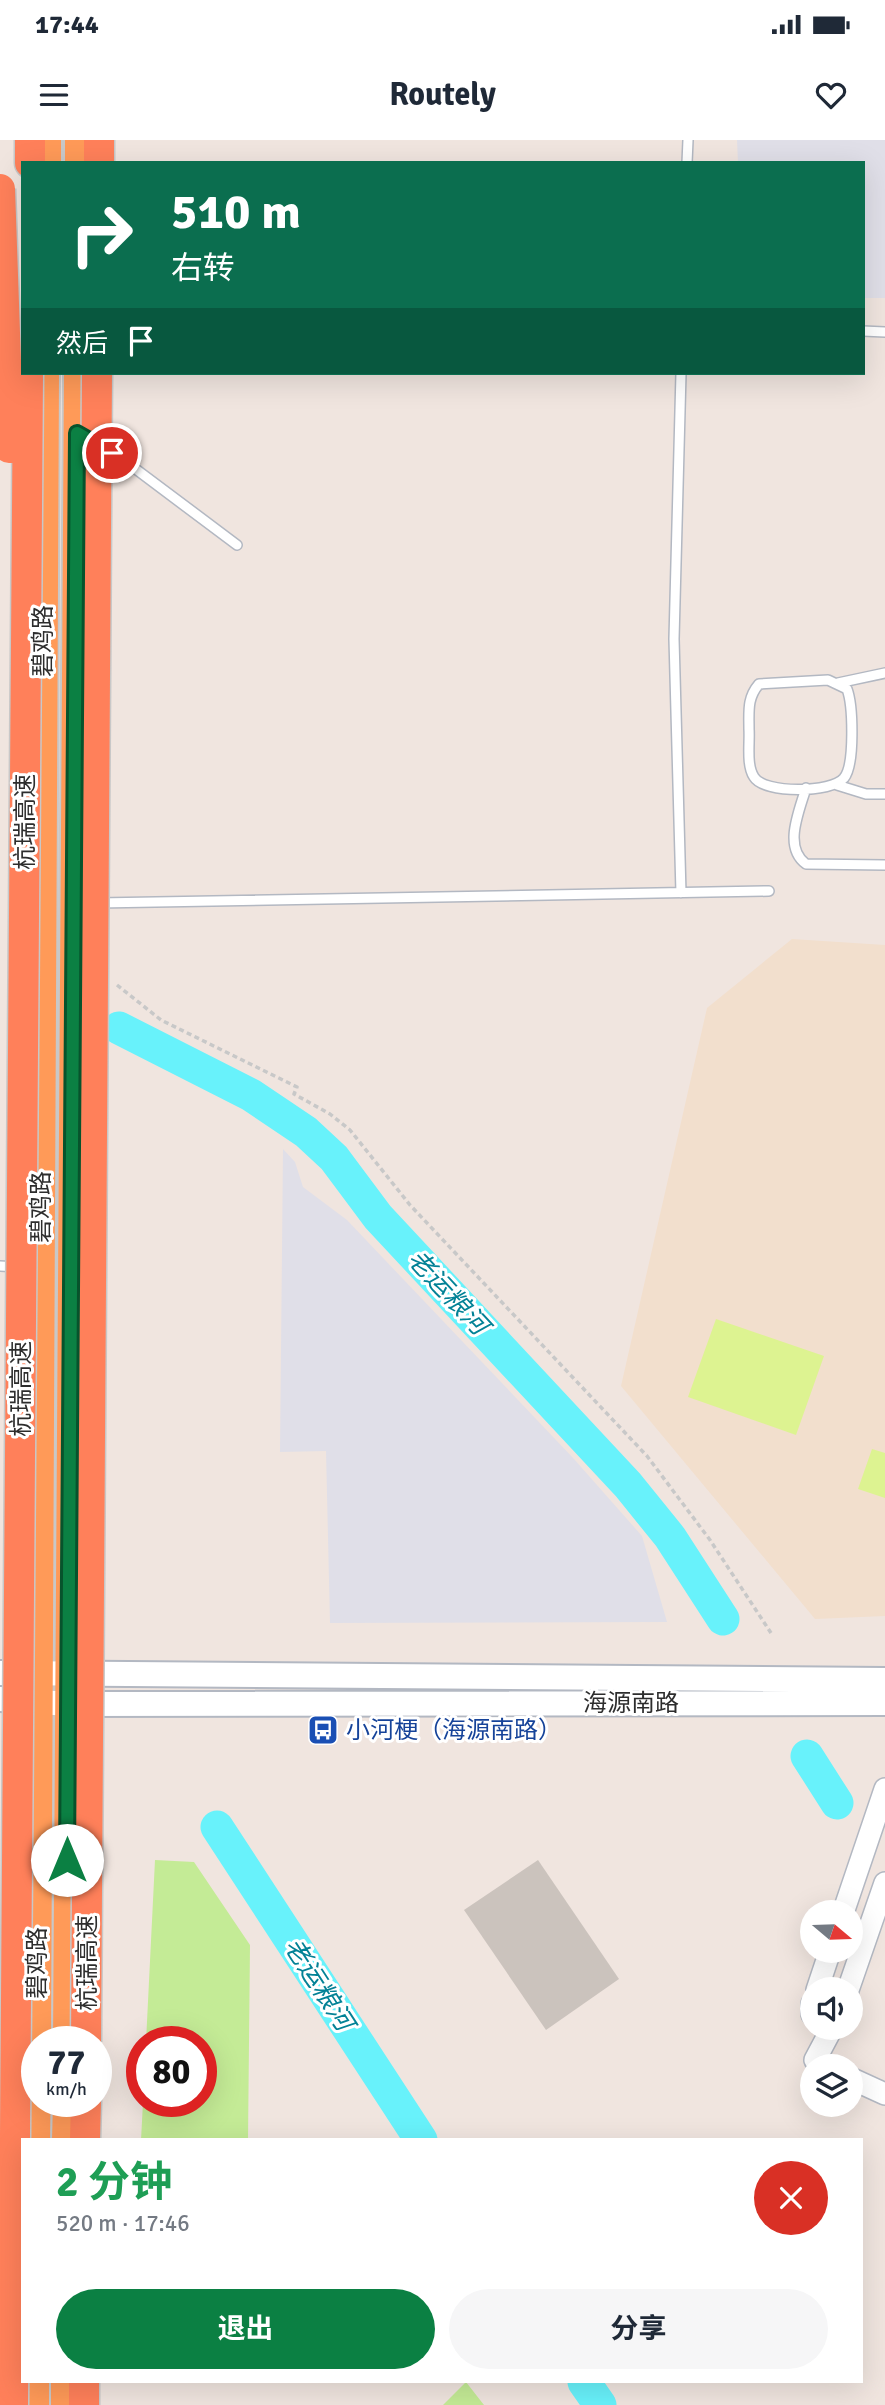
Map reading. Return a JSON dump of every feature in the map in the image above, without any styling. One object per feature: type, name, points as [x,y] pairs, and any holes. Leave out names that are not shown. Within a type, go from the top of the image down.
[{"type":"highway","points":[[30,140],[30,161]]},
{"type":"highway","points":[[47,140],[47,161]]},
{"type":"highway","points":[[0,189],[24,923]]},
{"type":"highway","name":"杭瑞高速","points":[[13,2405],[28,375]]},
{"type":"highway","name":"碧鸡路","points":[[37,2026],[45,375]]},
{"type":"highway","name":"碧鸡路","points":[[67,2026],[78,375]]},
{"type":"highway","name":"杭瑞高速","points":[[86,2026],[97,375]]},
{"type":"highway","points":[[36,2117],[36,2138]]},
{"type":"highway","points":[[66,2117],[66,2138]]},
{"type":"highway","points":[[85,2138],[86,2117]]},
{"type":"highway","points":[[35,2383],[35,2405]]},
{"type":"highway","points":[[65,2383],[65,2405]]},
{"type":"highway","points":[[84,2383],[84,2405]]},
{"type":"main road","name":"海源南路","points":[[0,1673],[885,1680]]},
{"type":"main road","name":"海源南路","points":[[0,1699],[68,1704],[885,1703]]},
{"type":"street","points":[[847,1900],[885,1789]]},
{"type":"street","points":[[852,1977],[885,1883]]},
{"type":"street","points":[[863,2084],[885,2094]]},
{"type":"lane","points":[[687,161],[688,140]]},
{"type":"lane","points":[[865,331],[885,332]]},
{"type":"lane","points":[[681,375],[674,639],[681,893]]},
{"type":"lane","points":[[77,433],[129,464],[237,545]]},
{"type":"lane","points":[[0,443],[45,448]]},
{"type":"lane","points":[[885,673],[838,682],[828,680],[760,684],[749,702],[750,768],[754,779],[775,789],[837,785],[866,794],[885,794]]},
{"type":"lane","points":[[837,785],[850,766],[851,699],[847,689],[838,682]]},
{"type":"lane","points":[[806,788],[797,821],[794,846],[797,857],[806,864],[885,865]]},
{"type":"lane","points":[[75,904],[769,891]]},
{"type":"lane","points":[[0,1266],[40,1267]]},
{"type":"path","points":[[107,977],[161,1020],[297,1087],[294,1094],[330,1114],[350,1130],[410,1205],[647,1456],[710,1541],[771,1633]]},
{"type":"shaded area","points":[[737,140],[885,140],[885,298],[865,298],[865,161],[738,161]]},
{"type":"shaded area","points":[[792,939],[885,945],[885,1616],[815,1619],[621,1386],[707,1008]]},
{"type":"shaded area","points":[[283,1149],[295,1162],[303,1187],[347,1220],[574,1459],[642,1536],[667,1622],[330,1623],[326,1451],[280,1452]]},
{"type":"green space","points":[[716,1319],[824,1356],[796,1435],[688,1397]]},
{"type":"green space","points":[[872,1449],[885,1453],[885,1498],[858,1489]]},
{"type":"green space","points":[[155,1860],[194,1862],[250,1945],[248,2138],[141,2138],[142,2117],[217,2117],[217,2026],[147,2026]]},
{"type":"green space","points":[[467,2383],[484,2405],[443,2405]]},
{"type":"building","points":[[538,1860],[619,1979],[546,2030],[464,1910]]},
{"type":"waterway","name":"老运粮河","points":[[119,1028],[251,1095],[306,1132],[334,1158],[378,1217],[628,1485],[670,1537],[723,1619]]},
{"type":"waterway","name":"老运粮河","points":[[807,1756],[837,1803]]},
{"type":"waterway","name":"老运粮河","points":[[217,1827],[420,2138]]},
{"type":"waterway","name":"老运粮河","points":[[585,2383],[600,2405]]},
{"type":"place","name":"小河梗（海源南路）","points":[[323,1730]]},
{"type":"route","points":[[67,1860],[77,433],[112,453]]}]
